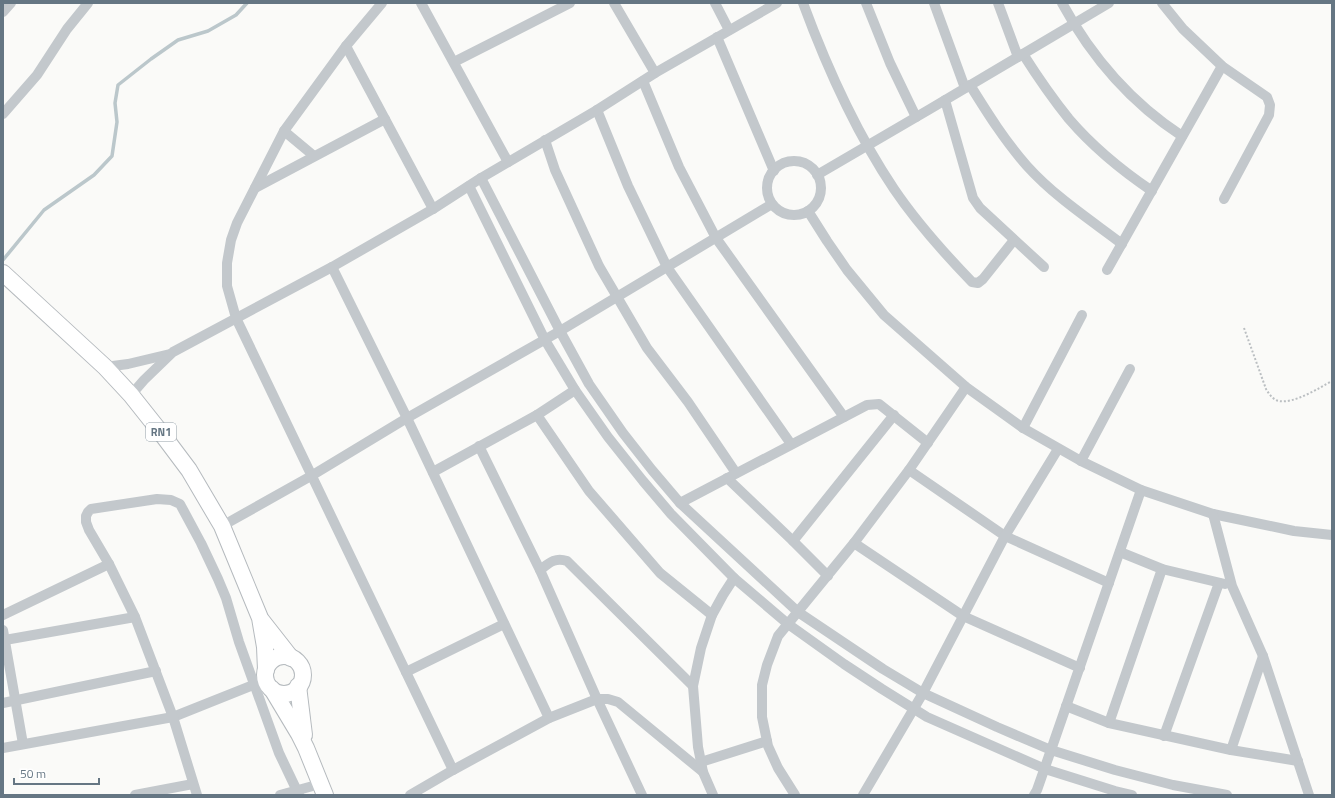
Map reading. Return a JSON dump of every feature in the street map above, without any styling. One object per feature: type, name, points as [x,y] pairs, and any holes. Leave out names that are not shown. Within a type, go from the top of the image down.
[{"type":"main road","name":"RN1","points":[[8,277],[105,367],[131,395],[189,470],[222,526],[260,618],[265,647],[264,681],[292,720],[306,748],[322,790]]},
{"type":"main road","name":"RN1","points":[[260,618],[291,658],[296,660],[302,670],[301,681],[298,686],[306,748]]},
{"type":"main road","points":[[291,658],[285,656],[278,657],[268,664],[264,681],[276,692],[286,694],[298,686]]},
{"type":"street","points":[[3,12],[11,3]]},
{"type":"street","points":[[3,114],[37,75],[67,29],[88,3]]},
{"type":"street","points":[[382,3],[346,46],[284,131],[237,223],[231,240],[227,263],[227,286],[236,318],[453,770]]},
{"type":"street","points":[[421,3],[508,162]]},
{"type":"street","points":[[454,62],[570,3]]},
{"type":"street","points":[[614,3],[655,73]]},
{"type":"street","points":[[715,3],[729,30]]},
{"type":"street","points":[[105,367],[128,364],[174,352],[332,267],[597,110],[655,73],[777,3]]},
{"type":"street","points":[[803,3],[829,69],[867,146],[894,189],[940,248],[972,282],[978,283],[1014,240]]},
{"type":"street","points":[[866,3],[890,63],[916,117]]},
{"type":"street","points":[[934,3],[968,87],[999,131],[1028,166],[1046,184],[1069,205],[1122,244]]},
{"type":"street","points":[[998,3],[1020,55],[1055,101],[1085,136],[1117,165],[1152,191]]},
{"type":"street","points":[[1062,3],[1074,24],[1098,58],[1121,86],[1149,112],[1182,136]]},
{"type":"street","points":[[817,175],[1109,3]]},
{"type":"street","points":[[1162,3],[1183,29],[1222,66],[1263,94],[1269,101],[1269,115],[1224,199]]},
{"type":"street","points":[[717,37],[774,171]]},
{"type":"street","points":[[346,46],[432,209]]},
{"type":"street","points":[[1107,270],[1222,66]]},
{"type":"street","points":[[643,81],[679,166],[716,238],[844,416]]},
{"type":"street","points":[[945,100],[973,198],[980,208],[1044,267]]},
{"type":"street","points":[[597,110],[628,186],[667,267],[791,444]]},
{"type":"street","points":[[255,188],[385,119]]},
{"type":"street","points":[[284,131],[314,156]]},
{"type":"street","points":[[545,140],[555,170],[599,266],[647,348],[688,402],[736,473]]},
{"type":"street","points":[[789,162],[798,162],[807,165],[814,170],[817,175],[821,185],[821,193],[814,206],[808,211],[801,214],[785,214],[772,204],[768,196],[767,187],[769,178],[781,165],[789,162]]},
{"type":"street","points":[[481,178],[589,384],[619,427],[680,503],[798,612],[923,693],[997,727],[1051,750],[1115,770],[1172,785],[1227,795]]},
{"type":"street","points":[[469,186],[545,340],[575,390],[608,437],[643,481],[671,514],[734,578],[788,624],[844,664],[927,717],[1045,769],[1114,793],[1132,795]]},
{"type":"street","points":[[222,526],[311,476],[407,418],[545,340],[772,204]]},
{"type":"street","points":[[808,211],[831,247],[884,315],[966,387],[1023,428],[1058,449],[1141,490],[1213,514],[1294,531],[1332,535]]},
{"type":"street","points":[[332,267],[407,418],[550,718]]},
{"type":"street","points":[[1023,428],[1082,315]]},
{"type":"street","points":[[131,395],[144,380],[174,352]]},
{"type":"street","points":[[1081,461],[1130,369]]},
{"type":"street","points":[[795,795],[778,768],[767,741],[762,718],[762,685],[767,665],[778,636],[854,543],[909,470],[966,387]]},
{"type":"street","points":[[433,472],[537,415],[575,390]]},
{"type":"street","points":[[680,503],[862,407],[879,404],[928,443]]},
{"type":"street","points":[[537,415],[589,491],[660,573],[712,616]]},
{"type":"street","points":[[793,541],[894,415]]},
{"type":"street","points":[[479,446],[540,570],[597,699],[642,795]]},
{"type":"street","points":[[863,795],[923,693],[1005,536],[1058,449]]},
{"type":"street","points":[[909,470],[1005,536],[1109,583]]},
{"type":"street","points":[[727,478],[828,576]]},
{"type":"street","points":[[1034,795],[1045,769],[1141,490]]},
{"type":"street","points":[[197,795],[173,717],[135,617],[86,522],[88,512],[91,509],[158,499],[171,500],[180,504],[218,579],[226,598],[239,642],[264,681],[280,753],[298,792]]},
{"type":"street","points":[[1213,514],[1232,586],[1263,656],[1309,795]]},
{"type":"street","points":[[854,543],[963,616],[1080,668]]},
{"type":"street","points":[[1120,552],[1162,569],[1232,586]]},
{"type":"street","points":[[540,570],[556,559],[567,561],[693,686]]},
{"type":"street","points":[[3,615],[109,564]]},
{"type":"street","points":[[1110,723],[1162,569]]},
{"type":"street","points":[[713,795],[701,762],[695,721],[693,686],[701,648],[712,616],[722,595],[734,578]]},
{"type":"street","points":[[1164,736],[1219,583]]},
{"type":"street","points":[[23,744],[4,635],[135,617]]},
{"type":"street","points":[[406,672],[504,624]]},
{"type":"street","points":[[1231,750],[1263,656]]},
{"type":"street","points":[[3,703],[156,671]]},
{"type":"street","points":[[3,748],[173,717],[264,681]]},
{"type":"street","points":[[410,795],[550,718],[597,699],[608,699],[618,702],[704,772]]},
{"type":"street","points":[[1066,706],[1110,723],[1164,736],[1231,750],[1298,761]]},
{"type":"street","points":[[701,762],[767,741]]},
{"type":"street","points":[[135,795],[193,784]]},
{"type":"street","points":[[280,795],[322,790]]},
{"type":"path","points":[[1244,328],[1266,389],[1269,395],[1276,400],[1288,401],[1303,396],[1332,381]]},
{"type":"waterway","points":[[3,260],[44,210],[94,175],[112,156],[117,122],[115,103],[118,85],[178,40],[208,31],[236,15],[247,3]]}]
